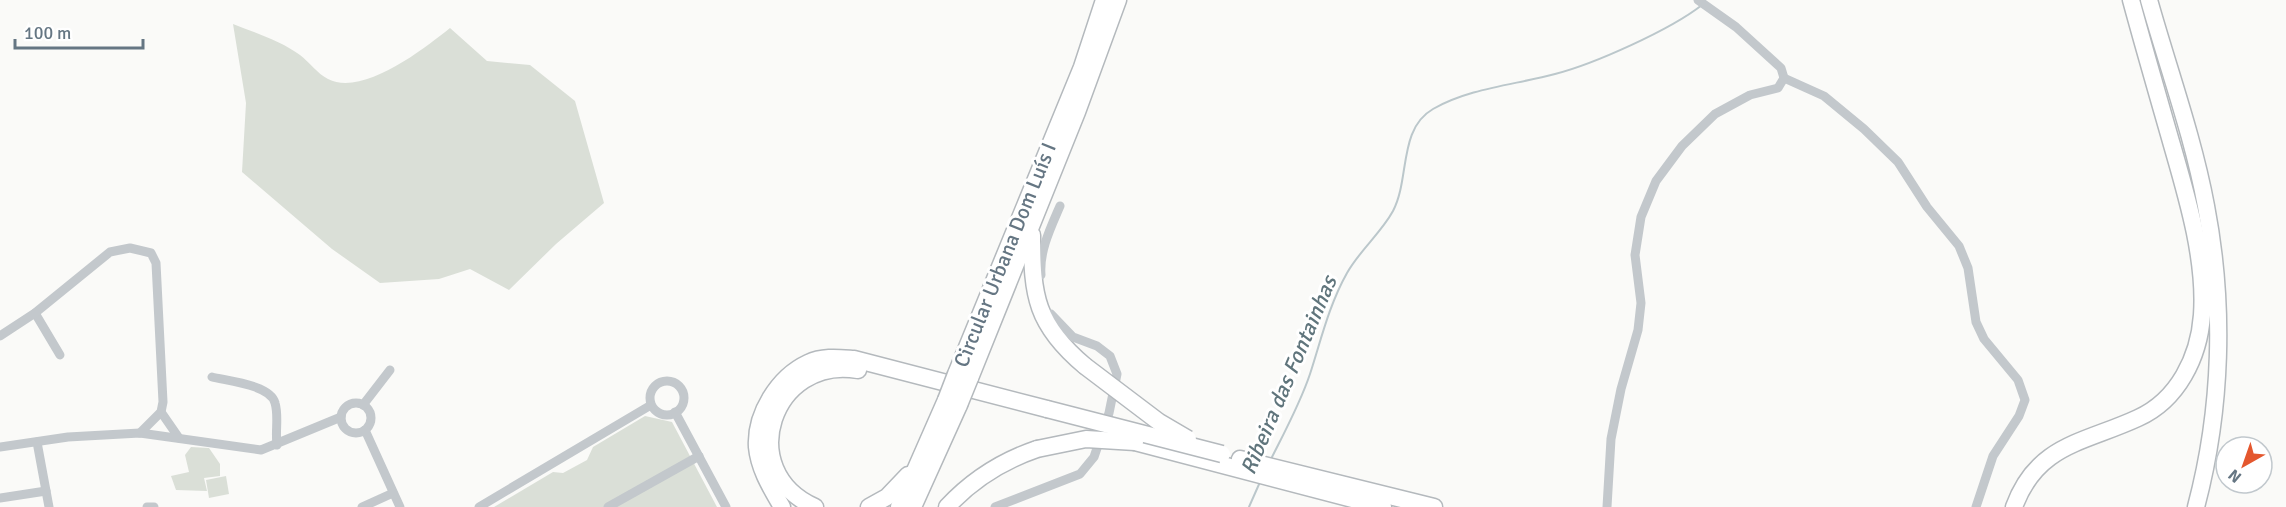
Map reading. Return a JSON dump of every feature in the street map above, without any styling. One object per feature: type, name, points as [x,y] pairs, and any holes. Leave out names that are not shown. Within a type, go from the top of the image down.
[{"type":"highway","name":"Circular Urbana Dom Luís I","points":[[914,507],[1082,67],[1104,0]]},
{"type":"highway","name":"Circular Urbana Dom Luís I","points":[[963,376],[1032,224],[1118,0]]},
{"type":"highway","points":[[2014,507],[2024,485],[2039,464],[2056,452],[2140,417],[2162,403],[2186,372],[2196,346],[2202,314],[2198,208],[2131,0]]},
{"type":"highway","points":[[2149,0],[2216,287],[2218,375],[2210,443],[2196,507]]},
{"type":"highway","points":[[1032,224],[1032,275],[1037,303],[1042,317],[1058,341],[1085,366],[1169,429],[1222,454]]},
{"type":"highway","points":[[782,507],[764,473],[758,447],[759,425],[769,399],[785,379],[808,363],[831,357],[854,359],[1046,413],[1135,442],[1383,507]]},
{"type":"highway","points":[[815,507],[792,492],[778,476],[770,455],[769,437],[773,417],[784,398],[802,381],[824,370],[852,369],[883,374],[1222,454],[1434,507]]},
{"type":"highway","name":"Circular Urbana Dom Luís I","points":[[898,507],[925,449],[952,403]]},
{"type":"highway","points":[[947,507],[968,486],[986,473],[1013,458],[1036,449],[1086,439],[1135,442]]},
{"type":"highway","points":[[869,507],[887,497],[899,486],[925,449]]},
{"type":"street","points":[[1607,507],[1611,439],[1621,389],[1638,330],[1641,303],[1635,255],[1641,217],[1656,181],[1682,146],[1717,112],[1750,95],[1779,88],[1784,78],[1781,68],[1736,27],[1698,0]]},
{"type":"street","points":[[1784,78],[1824,96],[1864,129],[1898,162],[1927,207],[1959,246],[1968,268],[1976,322],[1984,339],[2018,380],[2025,400],[2019,416],[1993,456],[1976,507]]},
{"type":"street","points":[[995,507],[1080,474],[1094,457],[1111,403],[1117,374],[1110,356],[1067,332],[1054,320],[1042,296],[1040,266],[1048,233],[1060,206]]},
{"type":"street","points":[[0,336],[35,313],[110,252],[130,248],[151,253],[156,263],[163,402],[161,412],[141,433]]},
{"type":"street","points":[[35,313],[60,355]]},
{"type":"street","points":[[363,405],[390,370]]},
{"type":"street","points":[[212,377],[268,393],[275,402],[278,445]]},
{"type":"street","points":[[671,382],[683,393],[682,406],[675,412],[665,415],[657,412],[651,405],[650,395],[653,387],[659,383],[671,382]]},
{"type":"street","points":[[0,447],[93,434],[141,433],[258,450],[278,445],[341,417],[349,405],[363,405]]},
{"type":"street","points":[[341,417],[346,430],[356,433],[365,430],[371,417],[363,405]]},
{"type":"street","points":[[479,507],[651,405]]},
{"type":"street","points":[[161,412],[179,438]]},
{"type":"street","points":[[675,412],[726,507]]},
{"type":"street","points":[[365,430],[400,507]]},
{"type":"street","points":[[37,442],[49,507]]},
{"type":"street","points":[[608,507],[699,456]]},
{"type":"street","points":[[0,498],[46,491]]},
{"type":"street","points":[[362,507],[393,493]]},
{"type":"street","points":[[496,497],[501,507]]},
{"type":"street","points":[[147,507],[154,507]]},
{"type":"shaded area","points":[[233,24],[285,46],[300,55],[324,77],[342,83],[375,76],[393,68],[450,28],[487,61],[530,65],[575,101],[604,203],[556,244],[509,290],[470,269],[439,279],[380,283],[332,249],[242,172],[246,103]]},
{"type":"shaded area","points":[[645,416],[672,422],[717,507],[494,507],[553,472],[563,473],[587,460],[593,447]]},
{"type":"shaded area","points":[[191,447],[209,448],[220,464],[220,476],[204,478],[207,491],[176,490],[171,476],[189,472],[185,455]]},
{"type":"shaded area","points":[[226,476],[229,494],[209,498],[206,480]]},
{"type":"waterway","name":"Ribeira das Fontainhas","points":[[1270,461],[1306,385],[1341,285],[1352,265],[1393,211],[1402,184],[1409,142],[1422,118],[1433,109],[1462,96],[1555,74],[1610,54],[1671,25],[1702,5]]},
{"type":"waterway","name":"Ribeira das Fontainhas","points":[[1249,507],[1260,482]]}]
